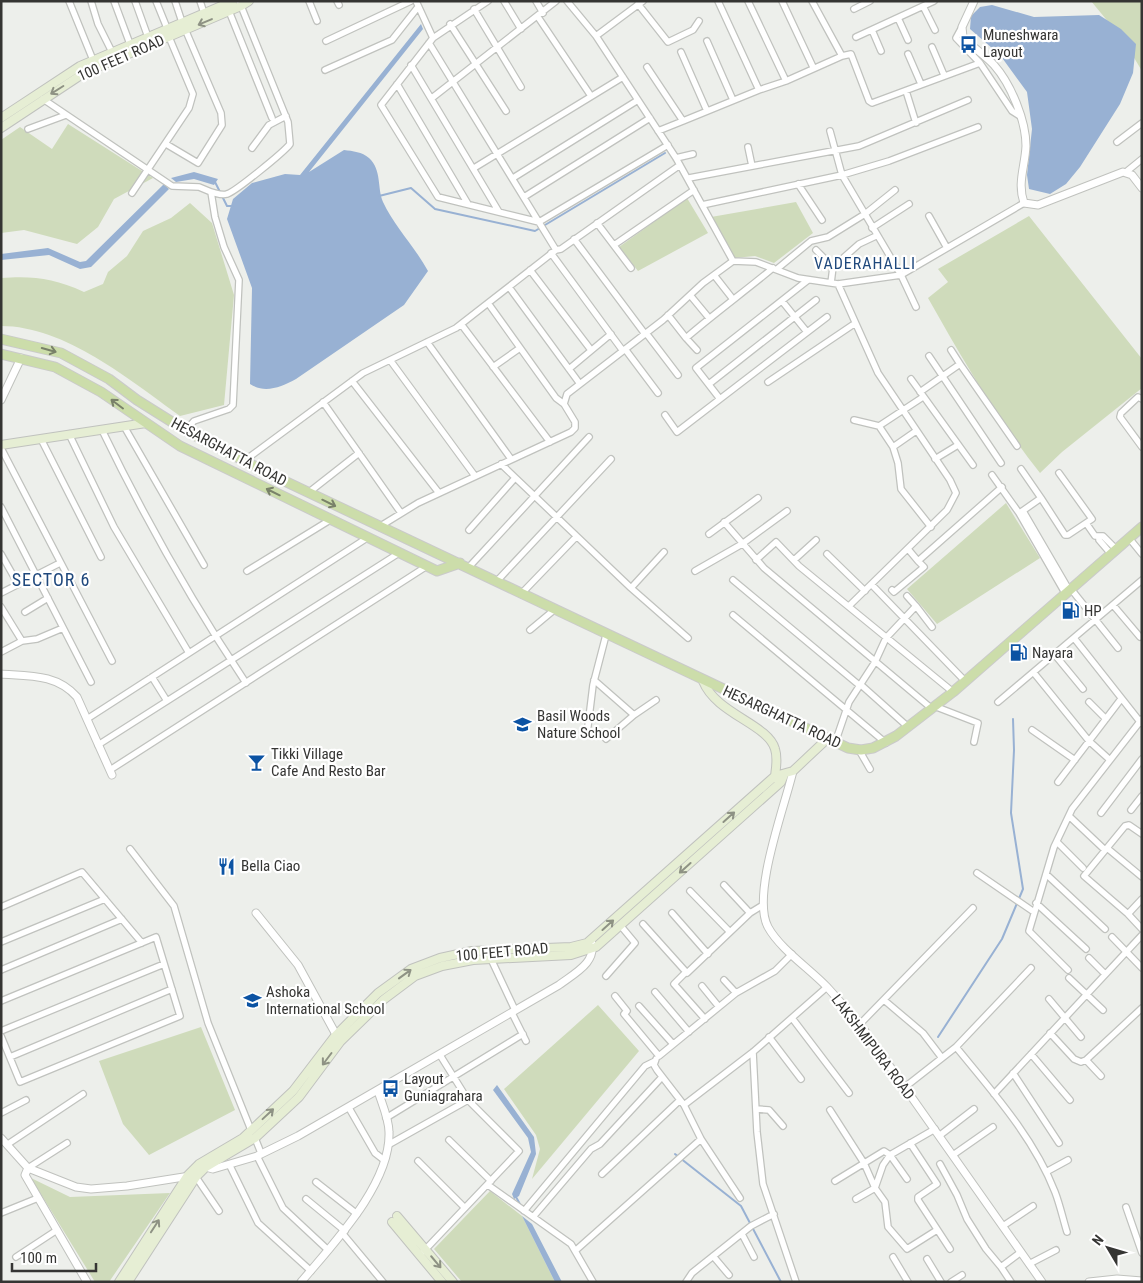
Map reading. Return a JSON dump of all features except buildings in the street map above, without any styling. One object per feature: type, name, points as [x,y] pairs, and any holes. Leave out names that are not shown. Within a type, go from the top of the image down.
[{"type":"main road","name":"100 FEET ROAD","points":[[1,128],[43,98],[84,73],[183,26],[204,13],[233,1]]},
{"type":"main road","name":"100 FEET ROAD","points":[[183,26],[229,12],[240,4],[249,1]]},
{"type":"main road","name":"100 FEET ROAD","points":[[1,118],[32,96],[93,60],[148,37],[168,33]]},
{"type":"main road","name":"HESARGHATTA ROAD","points":[[1,339],[61,353],[109,379],[185,431],[308,493],[464,565],[606,635],[831,741],[859,750],[873,748],[886,743],[933,707],[1142,527]]},
{"type":"main road","name":"HESARGHATTA ROAD","points":[[1,354],[55,367],[101,392],[180,446],[437,571],[464,565]]},
{"type":"main road","points":[[1,447],[69,434],[125,428],[146,423]]},
{"type":"main road","points":[[703,681],[707,691],[724,708],[761,732],[772,743],[780,778]]},
{"type":"main road","name":"100 FEET ROAD","points":[[119,1282],[192,1176],[243,1138],[292,1092],[378,993],[411,969],[440,958],[472,951],[592,945],[780,778],[793,771],[831,741]]},
{"type":"main road","name":"100 FEET ROAD","points":[[203,1166],[255,1138],[299,1097],[338,1038],[415,976],[442,966],[491,958],[576,955],[620,925],[780,778]]},
{"type":"main road","name":"100 FEET ROAD","points":[[128,1282],[192,1176]]},
{"type":"main road","points":[[394,1219],[423,1253],[453,1282]]},
{"type":"main road","points":[[423,1253],[442,1282]]},
{"type":"street","points":[[69,1],[93,60]]},
{"type":"street","points":[[91,1],[98,24],[112,52]]},
{"type":"street","points":[[114,1],[130,44]]},
{"type":"street","points":[[134,1],[148,37]]},
{"type":"street","points":[[132,193],[189,108],[193,94],[156,1]]},
{"type":"street","points":[[166,144],[198,163],[222,125],[221,113],[183,26],[175,1]]},
{"type":"street","points":[[200,1],[204,13]]},
{"type":"street","points":[[308,1],[317,21]]},
{"type":"street","points":[[326,41],[411,1]]},
{"type":"street","points":[[488,1],[450,24],[431,40],[381,105],[438,197],[539,222],[668,145]]},
{"type":"street","points":[[504,1],[521,29]]},
{"type":"street","points":[[536,1],[540,15],[591,96]]},
{"type":"street","points":[[432,98],[556,1]]},
{"type":"street","points":[[567,1],[596,36],[668,145],[689,178],[702,206],[733,261]]},
{"type":"street","points":[[718,1],[759,90]]},
{"type":"street","points":[[748,1],[786,81]]},
{"type":"street","points":[[782,1],[813,67]]},
{"type":"street","points":[[812,1],[842,56]]},
{"type":"street","points":[[854,9],[870,1]]},
{"type":"street","points":[[856,38],[934,1]]},
{"type":"street","points":[[596,36],[640,3],[668,42],[693,30],[699,21]]},
{"type":"street","points":[[971,3],[956,38],[960,45],[980,64],[1012,111],[1020,116]]},
{"type":"street","points":[[43,98],[172,186],[199,187],[225,195],[234,191],[265,164],[284,152],[290,144],[291,136],[286,116],[240,4]]},
{"type":"street","points":[[417,4],[431,40],[539,222],[554,251],[611,334],[658,392]]},
{"type":"street","points":[[325,70],[392,40],[417,4]]},
{"type":"street","points":[[924,6],[935,30]]},
{"type":"street","points":[[474,9],[521,87]]},
{"type":"street","points":[[229,12],[272,118]]},
{"type":"street","points":[[898,18],[908,40]]},
{"type":"street","points":[[450,24],[506,111]]},
{"type":"street","points":[[962,27],[963,37],[989,60],[1002,76],[1020,116],[1026,138],[1020,185],[1024,203]]},
{"type":"street","points":[[872,30],[881,51]]},
{"type":"street","points":[[707,41],[733,100]]},
{"type":"street","points":[[932,47],[944,76]]},
{"type":"street","points":[[682,52],[707,111]]},
{"type":"street","points":[[908,54],[921,84]]},
{"type":"street","points":[[658,130],[786,81],[813,67],[842,56],[852,55],[870,103],[980,64]]},
{"type":"street","points":[[411,65],[499,212]]},
{"type":"street","points":[[647,66],[683,121]]},
{"type":"street","points":[[474,168],[496,152],[623,77]]},
{"type":"street","points":[[397,84],[468,204]]},
{"type":"street","points":[[906,91],[916,123]]},
{"type":"street","points":[[513,178],[638,100]]},
{"type":"street","points":[[689,178],[859,146],[968,100]]},
{"type":"street","points":[[28,129],[66,115]]},
{"type":"street","points":[[252,148],[269,125],[286,116]]},
{"type":"street","points":[[524,197],[650,118]]},
{"type":"street","points":[[1117,142],[1142,123]]},
{"type":"street","points":[[702,206],[842,175],[889,161],[978,127]]},
{"type":"street","points":[[830,131],[842,175],[876,236],[901,275],[916,307]]},
{"type":"street","points":[[748,147],[752,166]]},
{"type":"street","points":[[676,158],[693,154]]},
{"type":"street","points":[[564,404],[567,394],[646,334],[690,295],[733,261],[756,262],[808,280],[838,284],[901,275],[1024,203],[1038,205],[1126,172],[1142,160]]},
{"type":"street","points":[[244,461],[352,381],[461,324],[554,251],[680,165]]},
{"type":"street","points":[[1126,172],[1142,188]]},
{"type":"street","points":[[798,184],[822,220]]},
{"type":"street","points":[[614,245],[694,190]]},
{"type":"street","points":[[686,338],[732,298],[742,294],[811,241],[828,237],[865,214],[895,190]]},
{"type":"street","points":[[185,431],[194,421],[229,409],[232,405],[239,280],[224,247],[215,217],[211,192]]},
{"type":"street","points":[[872,228],[909,204]]},
{"type":"street","points":[[929,216],[947,248]]},
{"type":"street","points":[[597,223],[631,268]]},
{"type":"street","points":[[831,283],[833,266],[859,244],[876,236]]},
{"type":"street","points":[[574,239],[678,374]]},
{"type":"street","points":[[816,250],[833,266]]},
{"type":"street","points":[[530,270],[591,350]]},
{"type":"street","points":[[714,275],[732,298]]},
{"type":"street","points":[[720,399],[696,368],[808,280]]},
{"type":"street","points":[[838,284],[854,324],[878,373],[956,492],[955,499],[947,510],[850,606]]},
{"type":"street","points":[[509,287],[580,384]]},
{"type":"street","points":[[690,295],[709,318]]},
{"type":"street","points":[[782,300],[807,332]]},
{"type":"street","points":[[708,384],[816,300]]},
{"type":"street","points":[[379,527],[439,493],[550,442],[575,428],[575,422],[564,404],[556,398],[488,303]]},
{"type":"street","points":[[668,315],[697,350]]},
{"type":"street","points":[[665,416],[677,432],[827,317]]},
{"type":"street","points":[[461,324],[550,442]]},
{"type":"street","points":[[768,382],[854,324]]},
{"type":"street","points":[[569,368],[611,334]]},
{"type":"street","points":[[427,342],[512,459]]},
{"type":"street","points":[[493,367],[520,348]]},
{"type":"street","points":[[951,350],[1017,446]]},
{"type":"street","points":[[929,356],[1001,463]]},
{"type":"street","points":[[1,400],[21,358]]},
{"type":"street","points":[[390,360],[475,476]]},
{"type":"street","points":[[878,426],[922,395],[942,376],[960,364]]},
{"type":"street","points":[[912,379],[973,465]]},
{"type":"street","points":[[352,381],[439,493]]},
{"type":"street","points":[[1142,399],[1138,397],[1121,413],[1120,417],[1142,447]]},
{"type":"street","points":[[323,402],[401,513]]},
{"type":"street","points":[[854,420],[878,426],[893,447],[898,463],[901,489],[930,526]]},
{"type":"street","points":[[125,428],[204,565]]},
{"type":"street","points":[[102,430],[136,500],[215,636],[246,683]]},
{"type":"street","points":[[893,447],[916,431]]},
{"type":"street","points":[[69,434],[114,527],[189,653]]},
{"type":"street","points":[[464,565],[536,497],[589,437]]},
{"type":"street","points":[[41,439],[101,557]]},
{"type":"street","points":[[935,459],[958,445]]},
{"type":"street","points":[[1,447],[112,661]]},
{"type":"street","points":[[308,493],[359,453]]},
{"type":"street","points":[[497,581],[611,459]]},
{"type":"street","points":[[500,464],[631,588],[688,638]]},
{"type":"street","points":[[1021,469],[1065,535],[1068,536],[1092,519],[1059,474]]},
{"type":"street","points":[[992,475],[1021,512],[1068,591],[1118,648]]},
{"type":"street","points":[[469,530],[515,478]]},
{"type":"street","points":[[918,561],[1002,488]]},
{"type":"street","points":[[708,534],[758,498]]},
{"type":"street","points":[[1021,512],[1041,498]]},
{"type":"street","points":[[1,507],[91,682]]},
{"type":"street","points":[[695,571],[742,544],[787,511]]},
{"type":"street","points":[[247,571],[330,520]]},
{"type":"street","points":[[724,522],[756,560],[876,662],[933,707],[978,723],[974,742]]},
{"type":"street","points":[[1086,523],[1095,536],[1104,536],[1113,552]]},
{"type":"street","points":[[521,594],[576,537]]},
{"type":"street","points":[[86,719],[367,538]]},
{"type":"street","points":[[1129,538],[1142,554]]},
{"type":"street","points":[[794,560],[816,540]]},
{"type":"street","points":[[756,560],[776,542],[794,560],[952,692]]},
{"type":"street","points":[[892,590],[894,592],[924,568],[908,548]]},
{"type":"street","points":[[631,588],[664,552]]},
{"type":"street","points":[[98,745],[399,553]]},
{"type":"street","points":[[1,554],[18,584]]},
{"type":"street","points":[[827,554],[865,591]]},
{"type":"street","points":[[1,593],[60,563]]},
{"type":"street","points":[[1,674],[39,676],[56,681],[77,698],[111,773],[427,566]]},
{"type":"street","points":[[733,580],[907,726]]},
{"type":"street","points":[[998,702],[1034,674],[1142,580]]},
{"type":"street","points":[[872,585],[965,681]]},
{"type":"street","points":[[907,596],[932,626]]},
{"type":"street","points":[[25,612],[48,598]]},
{"type":"street","points":[[1113,605],[1140,637]]},
{"type":"street","points":[[831,741],[859,685],[876,662],[886,638],[916,606]]},
{"type":"street","points":[[1,607],[22,642]]},
{"type":"street","points":[[530,630],[554,610]]},
{"type":"street","points":[[733,615],[886,743]]},
{"type":"street","points":[[1,652],[22,642],[37,639],[63,628]]},
{"type":"street","points":[[587,734],[594,680],[606,635]]},
{"type":"street","points":[[1068,970],[1029,931],[1036,903],[1057,842],[1078,800],[1141,722],[1074,638]]},
{"type":"street","points":[[1055,655],[1083,689]]},
{"type":"street","points":[[1034,674],[1088,741],[1110,760]]},
{"type":"street","points":[[152,677],[167,701]]},
{"type":"street","points":[[594,680],[634,715]]},
{"type":"street","points":[[1058,782],[1121,699]]},
{"type":"street","points":[[606,739],[634,715],[656,700]]},
{"type":"street","points":[[1089,702],[1106,719]]},
{"type":"street","points":[[1032,730],[1074,760]]},
{"type":"street","points":[[859,750],[870,769]]},
{"type":"street","points":[[1101,814],[1142,759]]},
{"type":"street","name":"LAKSHMIPURA ROAD","points":[[793,771],[772,845],[763,905],[768,927],[792,954],[827,987],[860,1024],[1042,1282]]},
{"type":"street","points":[[1131,810],[1142,796]]},
{"type":"street","points":[[1070,816],[1106,849],[1142,877]]},
{"type":"street","points":[[1142,834],[1129,825],[1125,826],[1086,872],[1085,878],[1128,914],[1142,929]]},
{"type":"street","points":[[1057,842],[1083,868]]},
{"type":"street","points":[[130,849],[174,906],[208,1023],[251,1130]]},
{"type":"street","points":[[1,907],[82,872],[142,943]]},
{"type":"street","points":[[977,873],[1034,912]]},
{"type":"street","points":[[1046,874],[1105,929]]},
{"type":"street","points":[[724,885],[750,913]]},
{"type":"street","points":[[690,890],[730,932]]},
{"type":"street","points":[[1,942],[105,899]]},
{"type":"street","points":[[1128,914],[1142,899]]},
{"type":"street","points":[[1036,903],[1086,949]]},
{"type":"street","points":[[705,1019],[674,984],[750,913],[763,905]]},
{"type":"street","points":[[860,1024],[974,908]]},
{"type":"street","points":[[256,913],[298,966],[338,1038]]},
{"type":"street","points":[[672,913],[708,954]]},
{"type":"street","points":[[1,970],[122,919]]},
{"type":"street","points":[[643,924],[685,973]]},
{"type":"street","points":[[606,976],[635,943],[620,925]]},
{"type":"street","points":[[994,1094],[1142,934]]},
{"type":"street","points":[[1,1001],[156,937],[180,1016],[20,1082],[1,1036]]},
{"type":"street","points":[[1112,937],[1142,968]]},
{"type":"street","points":[[203,1166],[214,1169],[259,1154],[298,1136],[349,1108],[559,985],[590,960],[592,945]]},
{"type":"street","points":[[521,1209],[645,1066],[736,993],[775,971],[792,954]]},
{"type":"street","points":[[491,958],[526,1041]]},
{"type":"street","points":[[1089,958],[1105,974]]},
{"type":"street","points":[[1,1031],[164,964]]},
{"type":"street","points":[[905,1087],[956,1047],[1031,968]]},
{"type":"street","points":[[1069,978],[1103,1010]]},
{"type":"street","points":[[724,980],[736,993]]},
{"type":"street","points":[[702,986],[719,1007]]},
{"type":"street","points":[[602,1174],[682,1102],[753,1052],[827,987]]},
{"type":"street","points":[[10,1057],[172,989]]},
{"type":"street","points":[[655,992],[689,1032]]},
{"type":"street","points":[[615,996],[627,1011],[624,1014],[657,1058],[657,1070],[682,1102],[701,1139],[740,1198]]},
{"type":"street","points":[[1049,999],[1081,1037]]},
{"type":"street","points":[[884,1000],[923,1033],[942,1058]]},
{"type":"street","points":[[639,1006],[673,1044]]},
{"type":"street","points":[[1050,1033],[1077,1062],[1086,1060],[1142,1008]]},
{"type":"street","points":[[792,1018],[849,1093]]},
{"type":"street","points":[[386,1118],[523,1034]]},
{"type":"street","points":[[769,1037],[801,1079]]},
{"type":"street","points":[[956,1047],[994,1094],[1035,1153],[1055,1192],[1067,1232]]},
{"type":"street","points":[[753,1052],[763,1184],[796,1282]]},
{"type":"street","points":[[1031,1054],[1070,1100]]},
{"type":"street","points":[[423,1253],[518,1154],[519,1149],[468,1100],[440,1055]]},
{"type":"street","points":[[1086,1060],[1101,1076]]},
{"type":"street","points":[[1013,1074],[1060,1143]]},
{"type":"street","points":[[532,1216],[591,1149],[600,1144],[662,1076]]},
{"type":"street","points":[[305,1281],[310,1271],[344,1232],[373,1190],[384,1160],[390,1132],[378,1091]]},
{"type":"street","points":[[8,1144],[83,1094]]},
{"type":"street","points":[[1,1113],[26,1100]]},
{"type":"street","points":[[388,1145],[468,1100]]},
{"type":"street","points":[[349,1108],[375,1153],[384,1160]]},
{"type":"street","points":[[756,1108],[769,1110],[783,1126]]},
{"type":"street","points":[[856,1199],[875,1188],[883,1165],[890,1156],[910,1143],[937,1132],[974,1109]]},
{"type":"street","points":[[830,1110],[864,1163],[875,1188],[885,1202],[888,1227],[906,1248],[937,1230]]},
{"type":"street","points":[[953,1155],[993,1127]]},
{"type":"street","points":[[1,1138],[28,1168],[61,1183],[91,1190],[192,1176],[219,1211]]},
{"type":"street","points":[[255,1138],[259,1154],[283,1208],[328,1250]]},
{"type":"street","points":[[575,1251],[701,1139]]},
{"type":"street","points":[[449,1140],[490,1183],[521,1209],[571,1244],[592,1282]]},
{"type":"street","points":[[910,1143],[937,1184],[918,1199],[950,1249]]},
{"type":"street","points":[[67,1144],[28,1168],[25,1176],[87,1282]]},
{"type":"street","points":[[835,1181],[883,1151],[890,1156],[907,1179]]},
{"type":"street","points":[[1046,1172],[1068,1160]]},
{"type":"street","points":[[418,1161],[465,1208]]},
{"type":"street","points":[[229,1164],[258,1223],[310,1271]]},
{"type":"street","points":[[940,1164],[957,1195],[967,1219],[986,1250],[1011,1282]]},
{"type":"street","points":[[316,1182],[357,1214]]},
{"type":"street","points":[[1,1213],[38,1198]]},
{"type":"street","points":[[306,1199],[344,1232],[383,1282]]},
{"type":"street","points":[[1003,1226],[1033,1206]]},
{"type":"street","points":[[1126,1207],[1142,1251]]},
{"type":"street","points":[[686,1282],[692,1274],[750,1226],[774,1214]]},
{"type":"street","points":[[16,1257],[57,1230]]},
{"type":"street","points":[[742,1234],[754,1256]]},
{"type":"street","points":[[1029,1264],[1056,1250]]},
{"type":"street","points":[[1001,1267],[1022,1252]]},
{"type":"street","points":[[713,1256],[729,1276]]},
{"type":"street","points":[[893,1257],[908,1282]]},
{"type":"street","points":[[927,1259],[941,1282]]},
{"type":"street","points":[[951,1282],[962,1275]]},
{"type":"street","points":[[1088,1282],[1117,1279],[1142,1280]]},
{"type":"green space","points":[[1091,1],[1142,1],[1142,71],[1124,41]]},
{"type":"green space","points":[[68,124],[153,178],[114,199],[98,227],[77,244],[24,230],[1,233],[1,140],[20,127],[52,149]]},
{"type":"green space","points":[[687,198],[708,233],[638,271],[619,247]]},
{"type":"green space","points":[[796,202],[813,233],[774,263],[755,256],[734,258],[711,217]]},
{"type":"green space","points":[[190,203],[212,223],[234,295],[224,405],[180,416],[118,372],[73,345],[25,328],[1,326],[1,278],[24,277],[43,279],[84,292],[103,284],[108,272],[127,256],[143,231],[171,218]]},
{"type":"green space","points":[[1029,216],[1142,359],[1142,388],[1062,452],[1040,473],[995,410],[928,298],[948,282],[938,269]]},
{"type":"green space","points":[[1006,503],[1040,558],[937,624],[907,589]]},
{"type":"green space","points":[[598,1005],[639,1051],[532,1179],[540,1149],[536,1135],[504,1089]]},
{"type":"green space","points":[[201,1027],[235,1110],[149,1155],[123,1124],[99,1061]]},
{"type":"green space","points":[[31,1178],[70,1197],[170,1193],[109,1282],[95,1282]]},
{"type":"green space","points":[[490,1191],[522,1216],[555,1282],[462,1282],[434,1249]]},
{"type":"water","points":[[992,5],[1034,17],[1099,15],[1121,29],[1136,44],[1133,73],[1120,104],[1080,167],[1066,184],[1050,194],[1029,189],[1027,175],[1032,129],[1027,92],[1000,55],[970,29],[971,16],[980,7]]},
{"type":"water","points":[[421,24],[423,29],[309,172],[344,150],[354,151],[369,158],[378,174],[383,202],[428,271],[404,305],[296,379],[285,385],[273,388],[261,389],[256,387],[250,384],[252,288],[227,219],[233,199],[252,183],[285,174],[300,175]]},
{"type":"water","points":[[194,172],[218,179],[214,185],[194,179],[176,182],[171,178]]},
{"type":"water","points":[[164,184],[169,189],[91,267],[80,269],[49,255],[1,260],[1,254],[48,248],[80,262],[86,261]]},
{"type":"water","points":[[497,1085],[534,1137],[536,1154],[519,1196],[514,1199],[512,1194],[531,1152],[528,1138],[493,1090]]},
{"type":"water","points":[[522,1216],[532,1224],[562,1282],[555,1282]]},
{"type":"waterway","points":[[379,196],[411,188],[435,209],[535,231],[665,153]]},
{"type":"waterway","points":[[215,182],[227,206],[233,206]]},
{"type":"waterway","points":[[938,1037],[1002,939],[1023,889],[1011,813],[1014,750],[1013,719]]},
{"type":"waterway","points":[[675,1154],[741,1206],[781,1282]]},
{"type":"waterway","points":[[516,1197],[521,1206]]},
{"type":"place","name":"Muneshwara Layout","points":[[969,44]]},
{"type":"place","name":"HP","points":[[1070,611]]},
{"type":"place","name":"Nayara","points":[[1018,653]]},
{"type":"place","name":"Basil Woods Nature School","points":[[523,725]]},
{"type":"place","name":"Tikki Village Cafe And Resto Bar","points":[[257,763]]},
{"type":"place","name":"Bella Ciao","points":[[227,866]]},
{"type":"place","name":"Ashoka International School","points":[[252,1001]]},
{"type":"place","name":"Layout Guniagrahara","points":[[390,1088]]},
{"type":"district","name":"VADERAHALLI","points":[[865,263]]},
{"type":"district","name":"SECTOR 6","points":[[51,579]]}]
